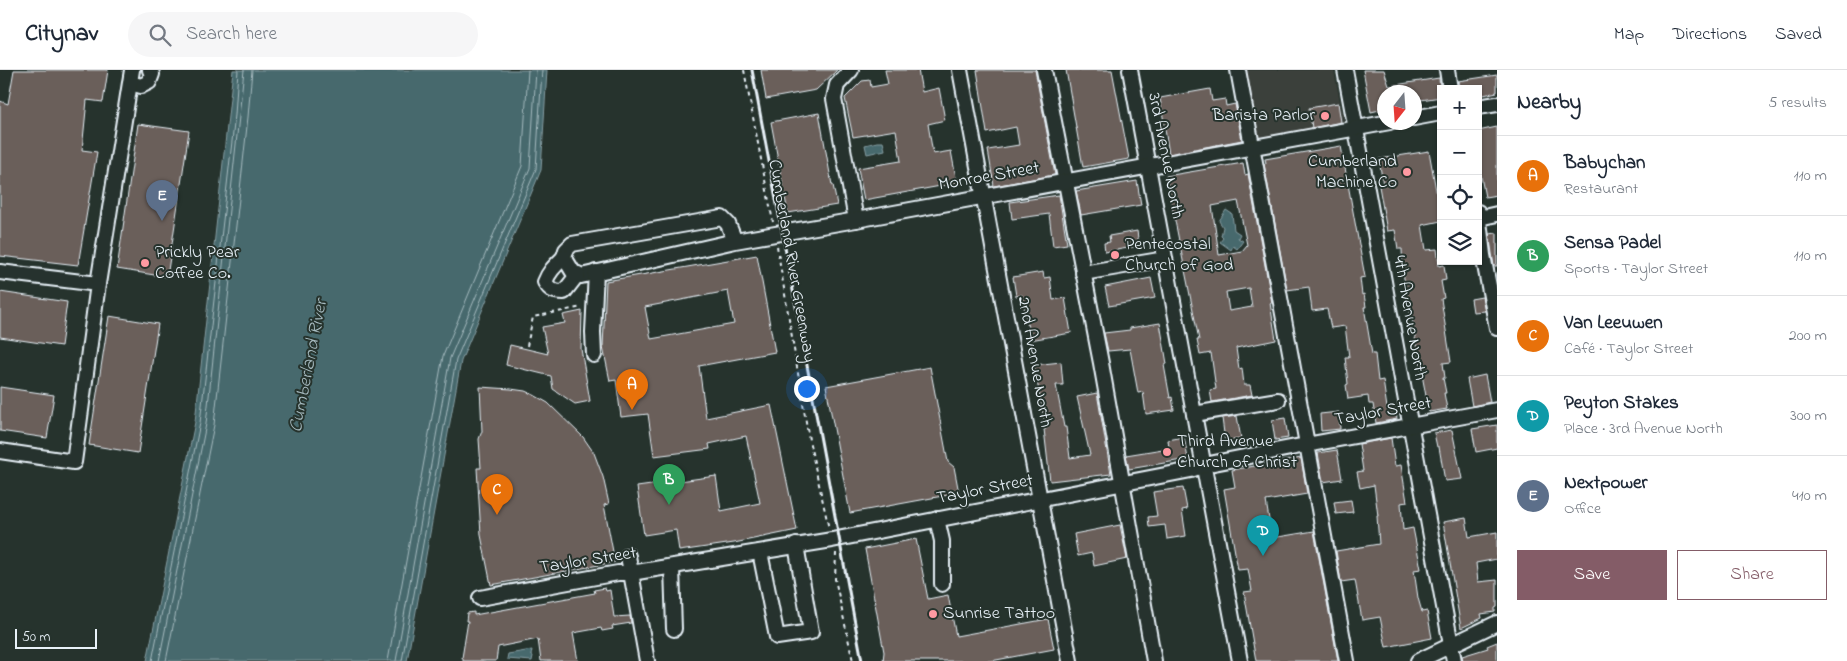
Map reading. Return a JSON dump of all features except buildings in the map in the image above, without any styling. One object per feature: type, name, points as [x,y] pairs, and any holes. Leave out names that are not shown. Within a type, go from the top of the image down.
[{"type":"street","points":[[131,77],[141,86],[149,82],[152,74],[150,70]]},
{"type":"street","points":[[852,70],[837,85],[834,99],[856,220]]},
{"type":"street","name":"2nd Avenue North","points":[[960,70],[1070,661]]},
{"type":"street","points":[[1044,70],[1154,661]]},
{"type":"street","name":"3rd Avenue North","points":[[1130,70],[1240,661]]},
{"type":"street","points":[[1238,70],[1346,661]]},
{"type":"street","name":"4th Avenue North","points":[[1345,70],[1454,661]]},
{"type":"street","points":[[1447,70],[1449,85]]},
{"type":"street","points":[[0,451],[74,462],[98,284],[131,77]]},
{"type":"street","points":[[1482,106],[1497,104]]},
{"type":"street","points":[[1422,117],[1437,114]]},
{"type":"street","name":"Monroe Street","points":[[578,274],[581,276],[772,234],[1377,125]]},
{"type":"street","points":[[1482,215],[1497,214]]},
{"type":"street","points":[[564,257],[573,272],[578,274],[564,292],[556,292],[549,289],[545,282],[552,269],[564,257],[566,250],[572,244],[722,218],[728,224],[735,241]]},
{"type":"street","points":[[1480,220],[1483,255],[1497,328]]},
{"type":"street","points":[[1083,273],[1165,259]]},
{"type":"street","points":[[0,272],[98,284]]},
{"type":"street","points":[[594,355],[593,332],[596,272]]},
{"type":"street","points":[[1194,414],[1278,400]]},
{"type":"street","name":"Taylor Street","points":[[480,598],[618,573],[631,574],[832,540],[1191,470],[1204,465],[1306,445],[1497,410]]},
{"type":"street","points":[[937,519],[942,541],[942,584]]},
{"type":"street","points":[[760,552],[777,637],[811,632],[796,545]]},
{"type":"street","points":[[628,556],[647,661]]},
{"type":"street","points":[[672,567],[674,629]]},
{"type":"street","points":[[1418,661],[1497,623]]},
{"type":"path","name":"Cumberland River Greenway","points":[[744,70],[809,440],[836,552],[835,579],[853,661]]},
{"type":"path","points":[[527,346],[532,318],[584,307]]},
{"type":"shaded area","points":[[1240,70],[1334,70],[1345,127],[1254,143]]},
{"type":"water","name":"Cumberland River","points":[[233,70],[547,70],[541,170],[461,361],[407,661],[147,661],[195,422]]},
{"type":"water","points":[[883,142],[885,150],[867,154],[865,145]]},
{"type":"water","points":[[1226,210],[1232,214],[1234,230],[1240,234],[1238,238],[1243,241],[1237,249],[1233,246],[1231,250],[1220,242],[1223,238],[1221,236],[1223,227],[1219,221]]},
{"type":"water","points":[[532,650],[532,661],[507,659],[508,654]]},
{"type":"railway","points":[[752,70],[862,661]]},
{"type":"place","name":"Barista Parlor","points":[[1325,116]]},
{"type":"place","name":"Cumberland Machine Co","points":[[1407,172]]},
{"type":"place","name":"Nextpower","points":[[162,221]]},
{"type":"place","name":"Pentecostal Church of God","points":[[1115,255]]},
{"type":"place","name":"Prickly Pear Coffee Co.","points":[[145,263]]},
{"type":"place","name":"Babychan","points":[[632,410]]},
{"type":"place","name":"Third Avenue Church of Christ","points":[[1167,452]]},
{"type":"place","name":"Sensa Padel","points":[[669,505]]},
{"type":"place","name":"Van Leeuwen","points":[[497,515]]},
{"type":"place","name":"Peyton Stakes","points":[[1263,556]]},
{"type":"place","name":"Sunrise Tattoo","points":[[933,614]]}]
